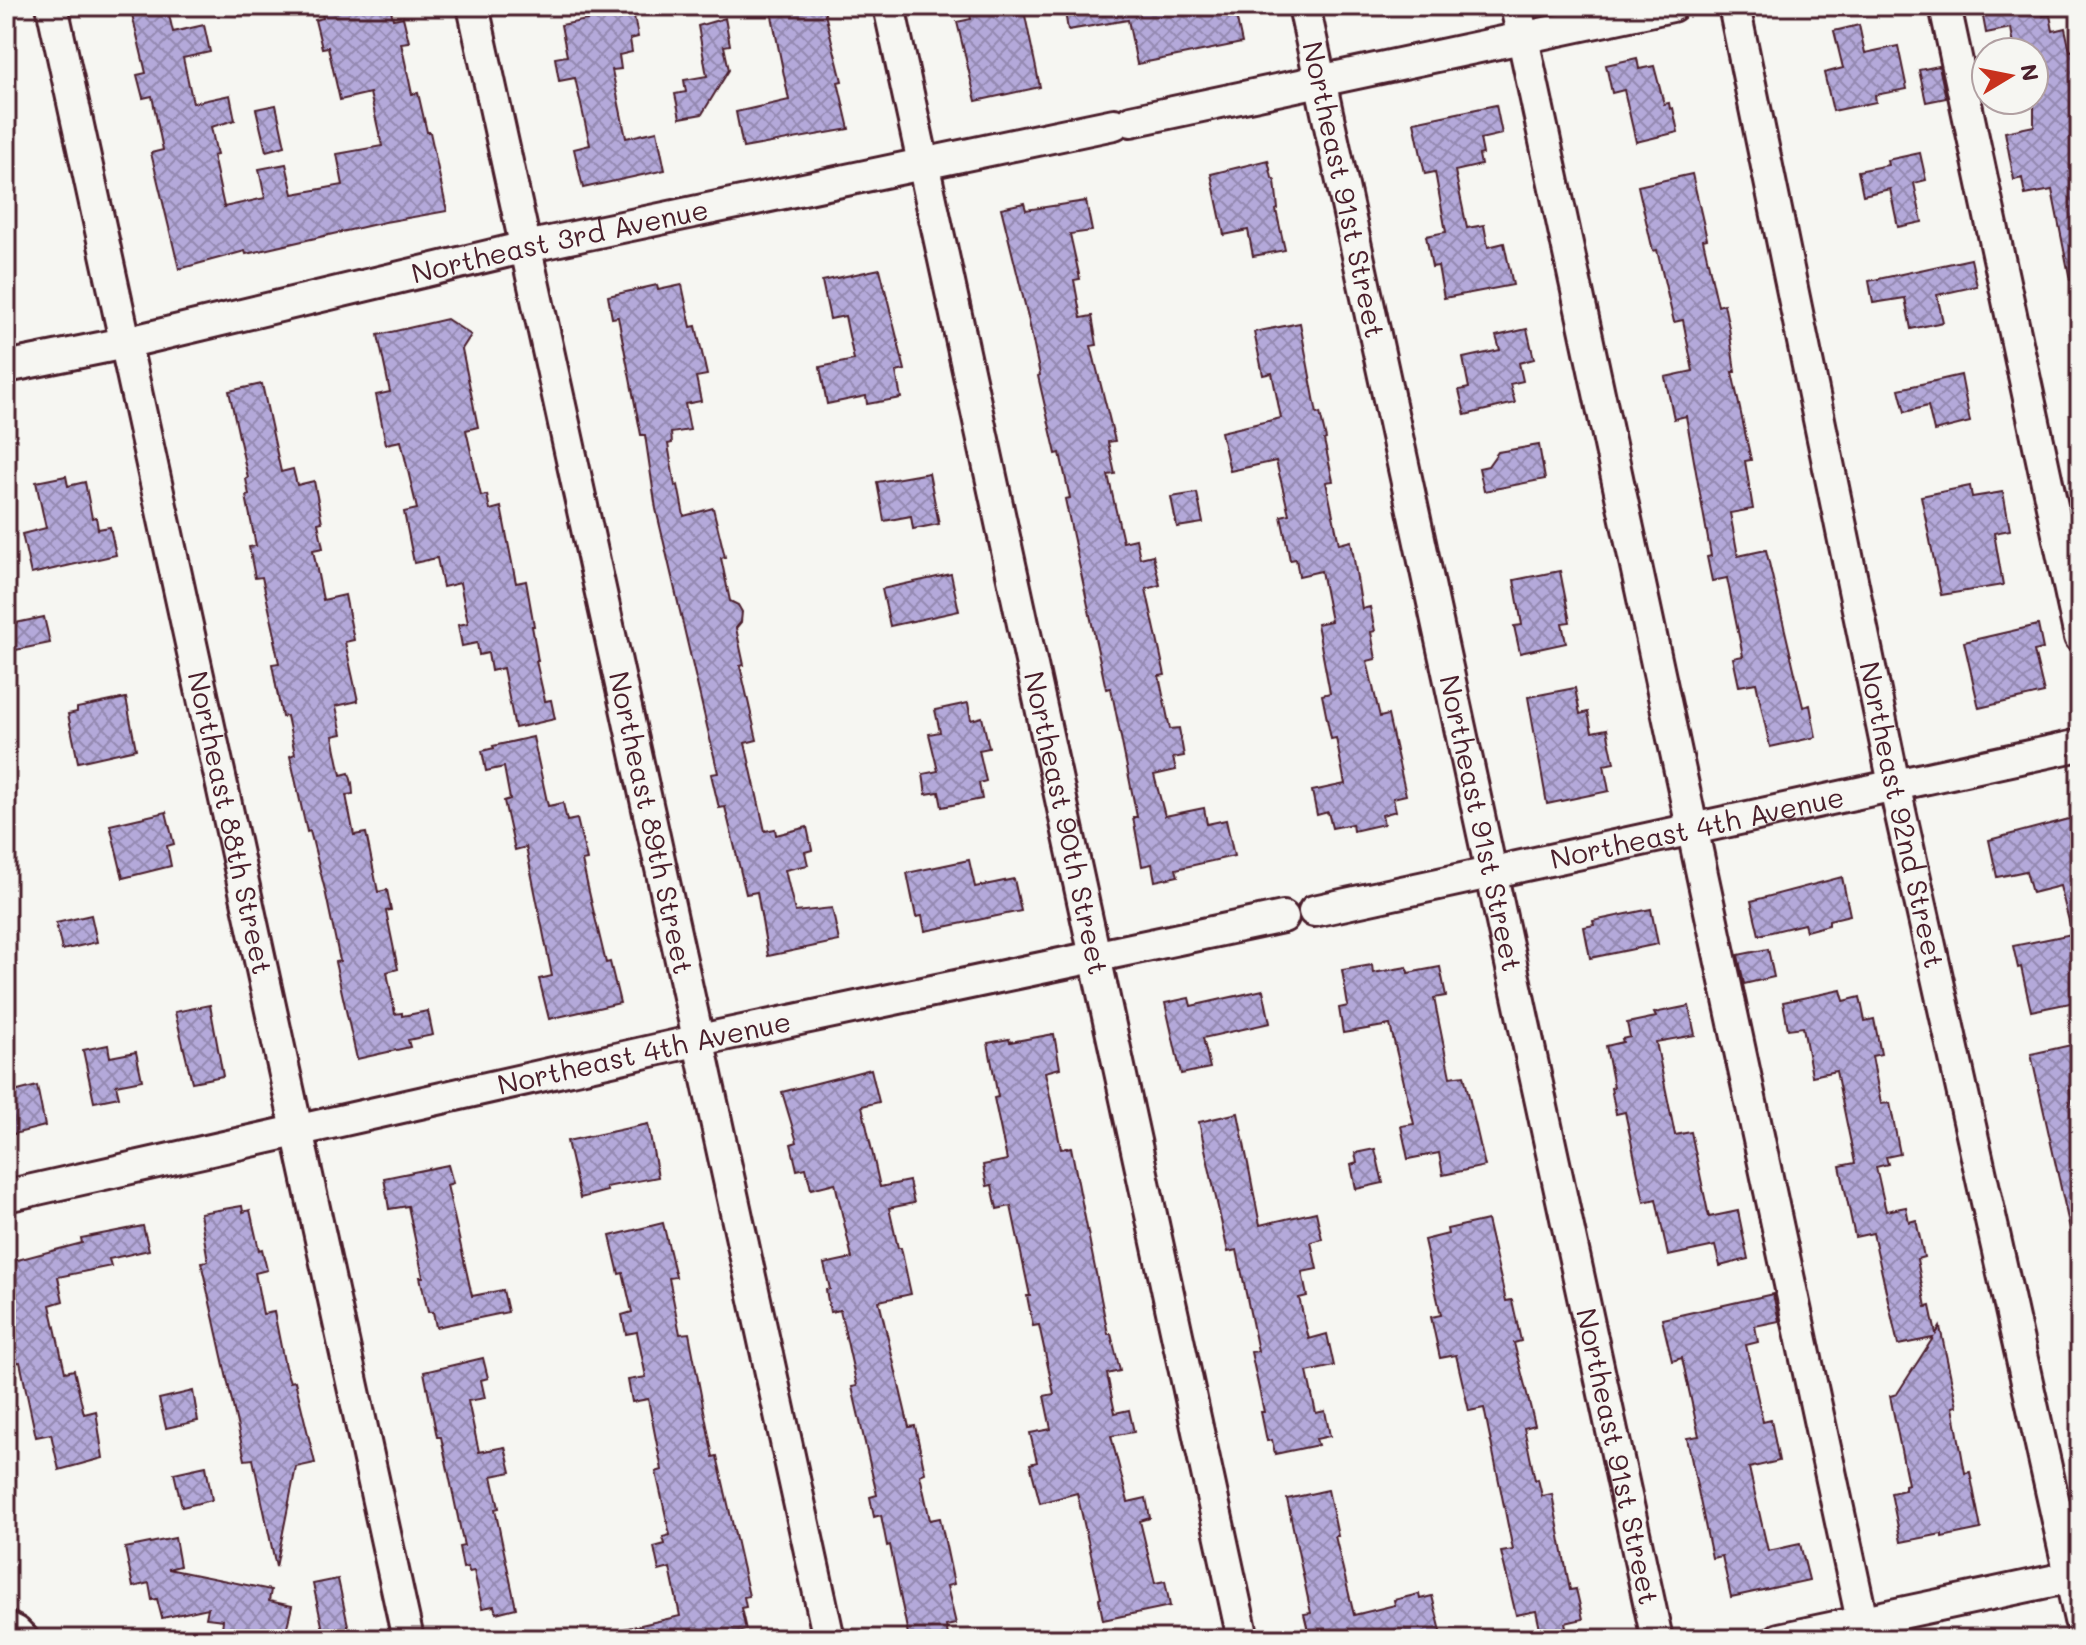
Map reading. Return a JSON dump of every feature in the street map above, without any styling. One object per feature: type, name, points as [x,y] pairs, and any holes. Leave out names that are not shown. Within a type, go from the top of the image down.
[{"type":"street","name":"Northeast 88th Street","points":[[52,6],[408,1639]]},
{"type":"street","name":"Northeast 89th Street","points":[[473,6],[829,1639]]},
{"type":"street","name":"Northeast 90th Street","points":[[889,6],[1243,1639]]},
{"type":"street","name":"Northeast 91st Street","points":[[1304,6],[1657,1639]]},
{"type":"street","points":[[1516,6],[1864,1630]]},
{"type":"street","name":"Northeast 3rd Avenue","points":[[6,367],[125,343],[526,247],[1672,6]]},
{"type":"street","name":"Northeast 92nd Street","points":[[1734,6],[1894,784],[2076,1576],[2080,1620]]},
{"type":"street","points":[[1945,6],[2080,637]]},
{"type":"street","name":"Northeast 4th Avenue","points":[[1314,911],[2080,745]]},
{"type":"street","name":"Northeast 4th Avenue","points":[[6,1196],[700,1040],[1283,917]]},
{"type":"street","points":[[1779,1639],[1864,1630],[2076,1576]]},
{"type":"building","points":[[130,6],[167,6],[173,32],[204,25],[210,52],[183,58],[193,103],[230,95],[235,120],[211,127],[217,155],[213,156],[224,207],[265,198],[259,169],[286,164],[293,194],[343,185],[337,154],[382,146],[370,93],[340,100],[328,47],[322,48],[315,20],[323,18],[320,6],[390,6],[393,19],[403,17],[409,42],[401,43],[412,94],[418,93],[427,132],[430,132],[447,211],[246,254],[245,251],[179,269],[151,153],[163,150],[152,96],[143,98],[137,75],[146,73]]},
{"type":"building","points":[[770,6],[823,6],[842,81],[838,82],[849,129],[743,148],[736,112],[789,100]]},
{"type":"building","points":[[968,6],[1023,6],[1040,87],[976,101],[957,22],[971,19]]},
{"type":"building","points":[[1064,6],[1234,6],[1242,43],[1137,64],[1128,20],[1068,30]]},
{"type":"building","points":[[1981,6],[2042,6],[2043,16],[2050,15],[2053,31],[2065,28],[2070,51],[2080,49],[2080,279],[2070,280],[2052,190],[2025,195],[2022,178],[2014,180],[2005,132],[2034,126],[2034,116],[2050,116],[2050,36],[2012,36],[2011,28],[1986,33]]},
{"type":"building","points":[[633,11],[638,37],[630,39],[632,52],[619,55],[621,69],[612,70],[626,138],[657,131],[665,170],[583,188],[574,149],[590,145],[575,78],[559,81],[555,58],[567,56],[561,25]]},
{"type":"building","points":[[725,18],[730,45],[724,46],[729,70],[702,114],[680,118],[675,94],[686,92],[684,80],[707,76],[698,26]]},
{"type":"building","points":[[1859,25],[1865,53],[1898,46],[1907,89],[1875,95],[1876,102],[1833,111],[1824,73],[1843,68],[1834,31]]},
{"type":"building","points":[[1637,58],[1639,69],[1654,66],[1664,104],[1669,103],[1670,109],[1673,108],[1678,132],[1636,142],[1624,90],[1612,93],[1606,65]]},
{"type":"building","points":[[1939,66],[1946,98],[1926,102],[1919,70]]},
{"type":"building","points":[[276,105],[285,146],[266,151],[256,109]]},
{"type":"building","points":[[1496,105],[1502,134],[1480,139],[1483,154],[1479,155],[1481,165],[1455,171],[1467,228],[1484,225],[1488,247],[1504,243],[1513,285],[1444,298],[1438,266],[1432,267],[1426,236],[1446,232],[1435,172],[1425,174],[1414,122]]},
{"type":"building","points":[[1920,153],[1926,180],[1914,183],[1922,222],[1898,227],[1890,189],[1863,195],[1858,171],[1888,165],[1887,160]]},
{"type":"building","points":[[1268,160],[1275,181],[1276,210],[1285,250],[1253,256],[1248,230],[1224,235],[1211,174]]},
{"type":"building","points":[[1692,174],[1718,306],[1724,304],[1729,328],[1735,372],[1732,372],[1751,460],[1745,461],[1753,509],[1730,513],[1738,556],[1766,550],[1803,707],[1810,705],[1816,737],[1770,747],[1756,683],[1739,686],[1733,658],[1743,656],[1727,578],[1712,581],[1707,557],[1711,556],[1686,416],[1674,419],[1665,377],[1693,371],[1683,320],[1674,322],[1638,186]]},
{"type":"building","points":[[1086,201],[1092,231],[1070,234],[1080,279],[1074,280],[1081,318],[1092,316],[1097,345],[1091,346],[1115,441],[1108,442],[1115,474],[1108,475],[1123,542],[1136,539],[1140,558],[1153,555],[1160,585],[1146,589],[1165,675],[1159,676],[1170,729],[1179,728],[1184,756],[1173,758],[1176,770],[1154,775],[1165,816],[1204,808],[1207,824],[1226,820],[1234,856],[1176,869],[1178,876],[1155,881],[1152,864],[1142,866],[1133,817],[1137,817],[1111,688],[1106,689],[1065,499],[1070,498],[1060,453],[1056,454],[1028,317],[1001,208],[1024,203],[1026,210]]},
{"type":"building","points":[[1971,259],[1977,286],[1937,295],[1943,322],[1911,329],[1905,298],[1873,303],[1869,281]]},
{"type":"building","points":[[880,269],[905,370],[896,372],[901,398],[867,404],[866,396],[827,404],[820,367],[854,360],[845,316],[830,319],[822,281]]},
{"type":"building","points":[[657,285],[658,290],[682,285],[691,327],[696,326],[707,375],[696,377],[701,401],[685,404],[690,430],[671,433],[672,443],[668,444],[684,516],[713,508],[725,557],[721,558],[730,601],[738,605],[742,612],[741,622],[736,628],[744,665],[740,666],[757,740],[745,743],[765,831],[775,829],[776,835],[807,827],[812,850],[805,852],[808,865],[785,870],[795,912],[832,908],[839,941],[768,956],[757,892],[746,894],[725,807],[719,808],[711,774],[718,773],[656,509],[645,435],[641,435],[618,317],[612,318],[608,296]]},
{"type":"building","points":[[447,319],[471,335],[462,349],[478,427],[466,430],[481,496],[487,495],[490,510],[501,507],[516,583],[526,581],[536,661],[545,701],[551,700],[555,719],[515,728],[503,668],[491,671],[488,653],[479,655],[477,643],[462,646],[458,625],[468,623],[460,583],[443,587],[437,558],[414,563],[404,512],[417,509],[401,441],[386,444],[376,395],[390,392],[378,335]]},
{"type":"building","points":[[1300,323],[1317,414],[1320,413],[1326,439],[1333,481],[1326,482],[1339,544],[1351,541],[1362,609],[1370,607],[1376,659],[1367,661],[1380,717],[1388,715],[1406,795],[1393,798],[1396,811],[1382,815],[1384,824],[1353,831],[1352,824],[1332,828],[1328,812],[1317,815],[1312,791],[1345,784],[1336,738],[1331,739],[1322,695],[1330,693],[1317,624],[1331,621],[1321,571],[1299,576],[1296,559],[1290,560],[1281,516],[1289,514],[1276,461],[1230,471],[1221,432],[1281,418],[1272,373],[1263,375],[1254,332]]},
{"type":"building","points":[[1527,329],[1534,359],[1519,363],[1523,381],[1510,384],[1515,403],[1465,415],[1459,390],[1469,388],[1463,358],[1500,350],[1496,336]]},
{"type":"building","points":[[1961,375],[1970,422],[1934,431],[1928,406],[1905,412],[1899,389]]},
{"type":"building","points":[[262,384],[281,472],[293,469],[297,485],[314,481],[322,522],[318,523],[323,548],[313,550],[323,600],[345,595],[354,640],[345,642],[358,701],[336,706],[342,734],[333,736],[341,775],[349,773],[352,783],[353,794],[346,795],[354,835],[366,833],[378,892],[387,890],[391,910],[386,911],[398,969],[387,972],[395,1014],[402,1013],[402,1016],[428,1011],[433,1035],[408,1040],[410,1047],[357,1059],[335,962],[340,961],[325,890],[310,831],[307,832],[290,756],[295,754],[287,716],[282,717],[276,686],[272,664],[279,663],[276,640],[262,577],[255,578],[249,547],[256,546],[246,496],[249,495],[248,478],[229,391]]},
{"type":"building","points":[[1539,445],[1545,479],[1484,491],[1479,468],[1488,466],[1498,452]]},
{"type":"building","points":[[929,473],[939,524],[913,529],[911,516],[884,521],[877,482]]},
{"type":"building","points":[[66,476],[68,486],[85,482],[92,518],[96,517],[98,529],[110,527],[116,555],[31,574],[22,534],[46,528],[36,482]]},
{"type":"building","points":[[1970,486],[1972,497],[2003,492],[2010,530],[1994,533],[2003,585],[1941,595],[1921,496]]},
{"type":"building","points":[[1197,493],[1203,523],[1177,527],[1171,497]]},
{"type":"building","points":[[1560,571],[1570,622],[1562,623],[1566,643],[1520,653],[1514,626],[1522,625],[1514,580]]},
{"type":"building","points":[[951,574],[959,611],[890,626],[882,589]]},
{"type":"building","points":[[44,617],[50,643],[6,652],[6,625]]},
{"type":"building","points":[[2038,625],[2043,649],[2034,651],[2044,693],[1979,708],[1964,642]]},
{"type":"building","points":[[1575,688],[1580,714],[1588,712],[1592,732],[1607,729],[1614,763],[1604,765],[1609,791],[1547,804],[1528,697]]},
{"type":"building","points":[[126,698],[136,749],[78,762],[68,714],[77,712],[77,708]]},
{"type":"building","points":[[968,703],[971,720],[982,717],[989,748],[979,750],[986,781],[979,783],[982,799],[942,807],[939,792],[926,794],[923,774],[938,771],[929,734],[940,732],[935,710]]},
{"type":"building","points":[[533,737],[548,806],[563,803],[567,821],[577,819],[587,860],[582,861],[592,905],[606,963],[610,962],[620,1003],[549,1019],[539,979],[552,976],[526,847],[515,850],[504,801],[510,799],[504,767],[486,771],[482,751]]},
{"type":"building","points":[[166,812],[174,844],[167,846],[171,866],[123,878],[110,825]]},
{"type":"building","points":[[2080,816],[2080,932],[2072,933],[2060,886],[2032,893],[2026,871],[1997,877],[1989,840]]},
{"type":"building","points":[[969,860],[975,887],[1014,879],[1021,911],[925,931],[922,916],[916,917],[907,873]]},
{"type":"building","points":[[1842,877],[1850,915],[1829,920],[1829,925],[1806,931],[1804,924],[1759,935],[1751,901]]},
{"type":"building","points":[[1651,909],[1658,944],[1590,958],[1584,927],[1594,925],[1593,921]]},
{"type":"building","points":[[91,915],[97,942],[62,950],[56,923]]},
{"type":"building","points":[[2072,934],[2076,952],[2080,951],[2080,1001],[2031,1011],[2013,946]]},
{"type":"building","points":[[1768,949],[1774,977],[1744,984],[1738,955]]},
{"type":"building","points":[[1372,965],[1373,973],[1407,967],[1408,973],[1440,967],[1446,996],[1434,998],[1450,1077],[1464,1075],[1485,1166],[1443,1175],[1439,1153],[1408,1159],[1401,1126],[1414,1124],[1390,1025],[1343,1033],[1339,1008],[1348,1006],[1342,970]]},
{"type":"building","points":[[1263,990],[1270,1023],[1203,1038],[1210,1068],[1181,1074],[1165,1003],[1189,998],[1191,1006]]},
{"type":"building","points":[[1841,990],[1844,1001],[1860,997],[1865,1021],[1874,1019],[1881,1054],[1872,1056],[1881,1104],[1890,1103],[1900,1154],[1886,1157],[1888,1164],[1876,1167],[1886,1211],[1906,1207],[1909,1222],[1916,1220],[1924,1257],[1917,1259],[1926,1307],[1930,1306],[1936,1334],[1940,1327],[1957,1406],[1953,1407],[1965,1473],[1970,1472],[1981,1529],[1901,1542],[1891,1493],[1905,1490],[1908,1484],[1890,1396],[1897,1394],[1933,1338],[1898,1345],[1873,1233],[1855,1237],[1840,1166],[1855,1163],[1836,1071],[1812,1076],[1803,1027],[1788,1029],[1783,1002]]},
{"type":"building","points":[[210,1005],[223,1076],[192,1082],[175,1012]]},
{"type":"building","points":[[1689,1006],[1695,1035],[1656,1042],[1675,1135],[1691,1132],[1709,1217],[1738,1211],[1748,1259],[1720,1266],[1715,1246],[1668,1256],[1656,1199],[1644,1202],[1625,1112],[1616,1114],[1611,1088],[1614,1087],[1606,1046],[1630,1037],[1627,1023],[1656,1017],[1654,1013]]},
{"type":"building","points":[[1054,1034],[1060,1068],[1045,1072],[1061,1149],[1071,1147],[1108,1334],[1111,1334],[1120,1371],[1107,1374],[1115,1413],[1129,1410],[1134,1432],[1111,1436],[1128,1502],[1146,1498],[1150,1518],[1140,1521],[1155,1583],[1165,1581],[1170,1606],[1103,1620],[1101,1598],[1077,1493],[1040,1503],[1030,1464],[1037,1462],[1030,1433],[1051,1429],[1044,1396],[1054,1394],[1039,1325],[1033,1326],[1027,1296],[1030,1296],[1011,1206],[997,1209],[992,1185],[987,1186],[983,1165],[1007,1160],[994,1098],[998,1097],[988,1043]]},
{"type":"building","points":[[2080,1043],[2080,1084],[2069,1086],[2080,1138],[2080,1232],[2071,1233],[2031,1054]]},
{"type":"building","points":[[108,1045],[110,1057],[136,1052],[142,1080],[116,1085],[119,1097],[94,1102],[83,1050]]},
{"type":"building","points":[[871,1069],[879,1102],[862,1106],[880,1187],[909,1181],[914,1203],[889,1208],[911,1294],[879,1301],[909,1427],[915,1426],[925,1473],[920,1475],[930,1520],[940,1518],[954,1584],[947,1586],[956,1624],[946,1626],[949,1639],[909,1639],[890,1545],[887,1546],[881,1515],[874,1517],[870,1497],[877,1495],[852,1387],[857,1386],[840,1310],[830,1312],[826,1290],[830,1289],[824,1264],[852,1258],[835,1183],[811,1189],[806,1168],[797,1170],[791,1144],[797,1142],[782,1092]]},
{"type":"building","points":[[37,1086],[45,1126],[6,1136],[6,1094]]},
{"type":"building","points":[[1238,1113],[1260,1225],[1316,1212],[1322,1239],[1311,1242],[1317,1269],[1302,1272],[1307,1296],[1299,1298],[1309,1339],[1327,1334],[1334,1366],[1307,1372],[1316,1413],[1325,1411],[1330,1436],[1316,1439],[1318,1445],[1275,1454],[1272,1440],[1267,1441],[1261,1412],[1264,1412],[1251,1352],[1258,1351],[1237,1250],[1228,1252],[1199,1122]]},
{"type":"building","points":[[648,1124],[658,1177],[606,1187],[607,1191],[580,1198],[567,1141]]},
{"type":"building","points":[[1375,1149],[1383,1183],[1356,1189],[1351,1165],[1357,1163],[1355,1153]]},
{"type":"building","points":[[448,1165],[453,1183],[447,1185],[472,1296],[503,1290],[508,1312],[436,1327],[433,1312],[428,1312],[408,1206],[389,1209],[384,1178]]},
{"type":"building","points":[[242,1206],[243,1212],[250,1210],[267,1270],[255,1273],[263,1314],[274,1312],[285,1367],[290,1382],[295,1381],[315,1463],[296,1467],[276,1567],[253,1459],[245,1460],[201,1262],[208,1261],[200,1213]]},
{"type":"building","points":[[1487,1220],[1506,1301],[1512,1300],[1521,1341],[1514,1343],[1535,1425],[1524,1428],[1535,1480],[1538,1479],[1542,1496],[1552,1494],[1570,1590],[1576,1589],[1583,1619],[1565,1623],[1567,1632],[1542,1638],[1536,1611],[1516,1615],[1501,1552],[1513,1550],[1484,1408],[1469,1411],[1456,1355],[1440,1358],[1431,1317],[1441,1315],[1424,1240],[1448,1234],[1447,1229]]},
{"type":"building","points":[[663,1223],[676,1277],[669,1278],[680,1334],[689,1333],[713,1457],[717,1456],[749,1596],[744,1597],[746,1607],[741,1608],[746,1630],[702,1639],[620,1639],[619,1630],[680,1616],[670,1568],[659,1571],[654,1547],[665,1544],[663,1537],[670,1535],[656,1472],[662,1470],[648,1399],[632,1402],[628,1380],[646,1377],[637,1332],[626,1334],[622,1315],[632,1312],[610,1236]]},
{"type":"building","points":[[143,1226],[149,1250],[109,1259],[111,1266],[58,1277],[63,1301],[50,1305],[65,1372],[74,1370],[84,1414],[96,1411],[103,1458],[59,1470],[51,1434],[36,1437],[20,1362],[14,1363],[6,1324],[6,1263],[82,1243],[81,1238]]},
{"type":"building","points":[[1773,1294],[1779,1321],[1755,1326],[1758,1342],[1746,1345],[1763,1422],[1771,1420],[1779,1461],[1749,1468],[1768,1551],[1800,1544],[1809,1580],[1731,1597],[1722,1556],[1712,1558],[1687,1438],[1699,1436],[1682,1358],[1672,1361],[1662,1319]]},
{"type":"building","points":[[483,1358],[488,1378],[481,1380],[485,1398],[468,1401],[479,1452],[505,1447],[511,1472],[492,1476],[499,1508],[495,1509],[516,1608],[496,1613],[494,1606],[482,1608],[474,1571],[463,1568],[459,1547],[464,1546],[424,1372]]},
{"type":"building","points":[[193,1391],[198,1421],[166,1428],[159,1399]]},
{"type":"building","points":[[206,1466],[212,1500],[182,1507],[174,1473]]},
{"type":"building","points":[[1328,1490],[1338,1536],[1335,1536],[1354,1615],[1395,1605],[1394,1600],[1419,1594],[1420,1599],[1432,1596],[1443,1639],[1310,1639],[1304,1614],[1311,1613],[1287,1499]]},
{"type":"building","points":[[175,1538],[180,1566],[168,1569],[271,1590],[269,1601],[292,1606],[284,1639],[257,1639],[258,1634],[222,1629],[223,1620],[206,1618],[208,1608],[162,1618],[157,1599],[152,1600],[149,1583],[133,1587],[125,1548]]},
{"type":"building","points":[[338,1579],[351,1639],[325,1639],[313,1584]]}]
